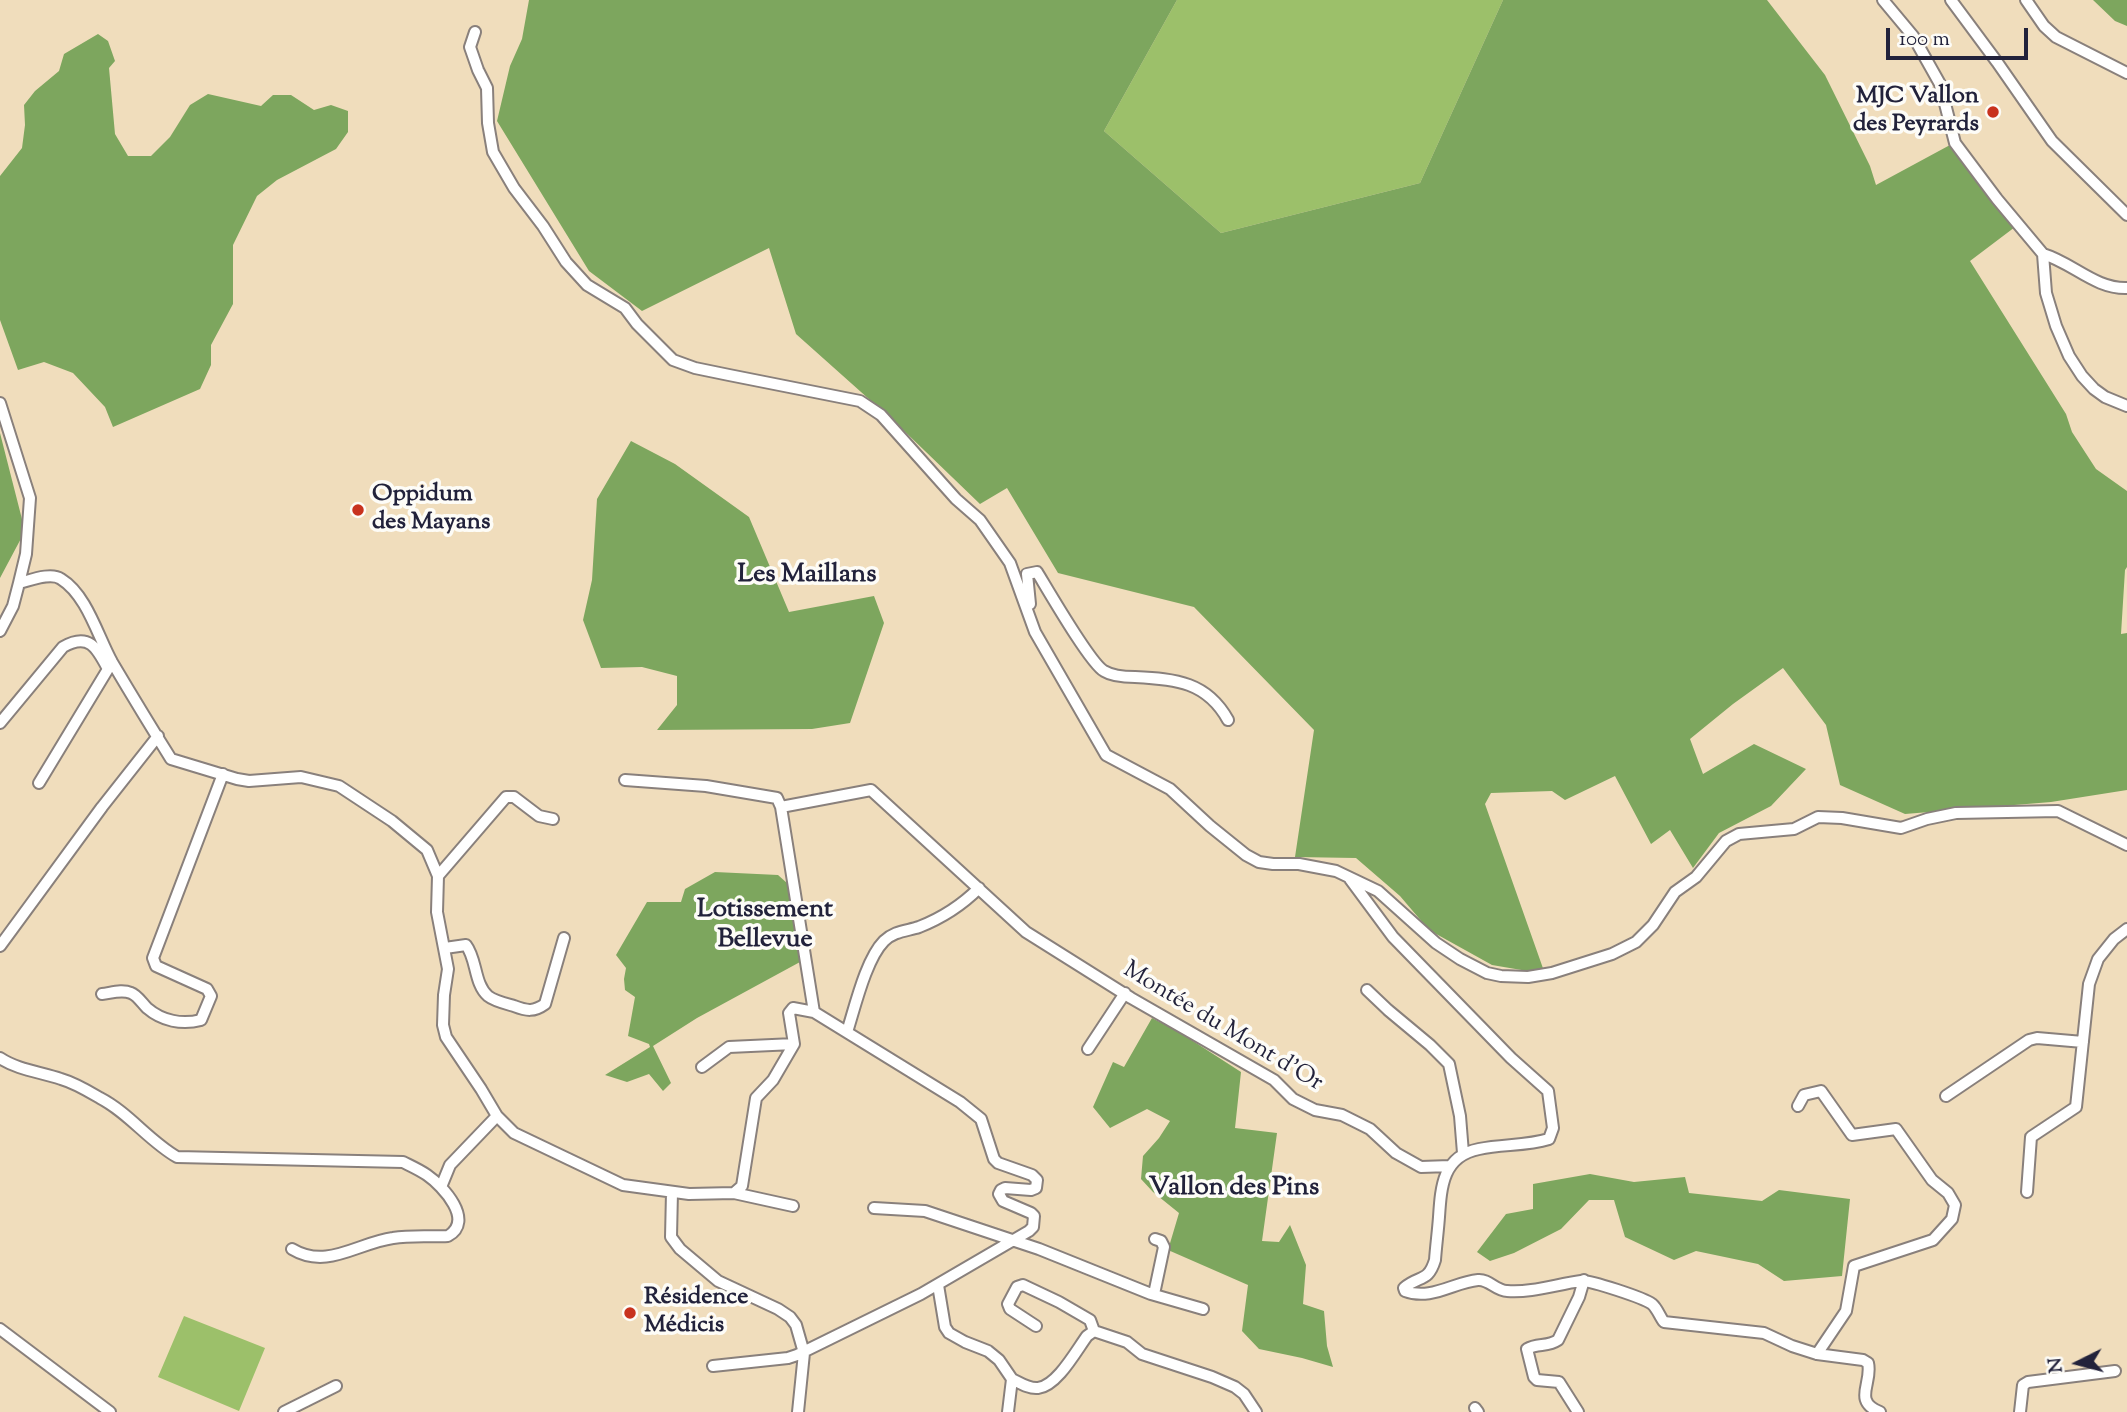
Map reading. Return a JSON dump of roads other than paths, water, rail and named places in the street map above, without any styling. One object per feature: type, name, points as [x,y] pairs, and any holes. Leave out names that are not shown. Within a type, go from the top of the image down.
[{"type":"street","points":[[1883,0],[1913,36],[1940,84],[1955,143],[2043,254],[2064,262],[2094,281],[2116,288],[2127,288]]},
{"type":"street","points":[[1951,0],[2052,141],[2127,215]]},
{"type":"street","points":[[2026,0],[2044,26],[2056,37],[2127,73]]},
{"type":"street","points":[[475,32],[470,47],[487,88],[488,123],[493,152],[514,188],[566,262],[587,285],[625,308],[673,360],[695,368],[860,401],[881,415],[956,499],[980,520],[1010,562],[1035,632],[1106,755],[1170,789],[1246,855],[1259,862],[1299,864],[1336,871],[1378,891],[1436,943],[1460,959],[1487,973],[1528,978],[1612,954],[1636,942],[1653,925],[1675,892],[1696,877],[1726,841],[1739,834],[1794,829],[1818,817],[1842,818],[1901,828],[1956,813],[2058,811],[2127,845]]},
{"type":"street","points":[[2043,254],[2046,293],[2069,356],[2094,388],[2105,397],[2127,406]]},
{"type":"street","points":[[0,403],[30,498],[26,554],[13,606],[0,631]]},
{"type":"street","points":[[1041,644],[1029,602],[1027,574],[1037,572],[1103,671],[1122,677],[1164,679],[1194,686],[1220,705],[1228,720]]},
{"type":"street","points":[[19,583],[52,576],[62,580],[76,592],[111,660],[171,759],[249,781],[301,777],[339,786],[392,821],[427,850],[438,876],[437,912],[448,969],[443,1025],[446,1037],[497,1116],[514,1133],[623,1185],[689,1194],[734,1193],[793,1206]]},
{"type":"street","points":[[0,723],[63,647],[72,641],[84,641],[99,635]]},
{"type":"street","points":[[39,783],[108,669],[97,648],[84,641]]},
{"type":"street","points":[[0,946],[158,736]]},
{"type":"street","points":[[102,994],[121,991],[132,993],[150,1011],[173,1021],[187,1023],[201,1020],[211,996],[207,989],[156,966],[153,958],[223,774]]},
{"type":"street","points":[[625,780],[706,786],[777,799],[781,807],[814,1012]]},
{"type":"street","name":"Montée du Mont d'Or","points":[[781,807],[871,790],[1026,932],[1274,1080],[1293,1099],[1315,1110],[1342,1115],[1370,1129],[1396,1153],[1421,1167],[1450,1166]]},
{"type":"street","points":[[438,876],[506,797],[514,797],[539,816],[554,819]]},
{"type":"street","points":[[1348,877],[1393,937],[1511,1058],[1548,1091],[1553,1128],[1549,1139],[1463,1153],[1450,1166],[1441,1194],[1432,1270],[1425,1278],[1407,1284],[1405,1291],[1442,1292],[1476,1280],[1484,1280],[1506,1291],[1541,1289],[1584,1280],[1652,1304],[1664,1322],[1763,1334],[1818,1354],[1863,1360],[1868,1363],[1869,1370],[1865,1400],[1868,1407],[1880,1412]]},
{"type":"street","points":[[847,1032],[873,955],[885,939],[952,912],[979,888]]},
{"type":"street","points":[[2027,1192],[2031,1137],[2076,1107],[2089,984],[2098,959],[2114,939],[2127,929]]},
{"type":"street","points":[[445,948],[466,945],[488,997],[526,1011],[537,1010],[545,1004],[564,938]]},
{"type":"street","points":[[1367,990],[1449,1065],[1460,1116],[1463,1153]]},
{"type":"street","points":[[1088,1049],[1125,993]]},
{"type":"street","points":[[713,1366],[788,1358],[801,1354],[938,1285],[1033,1227],[1034,1216],[1031,1213],[1003,1201],[999,1194],[1004,1188],[1031,1191],[1036,1188],[1037,1180],[1032,1175],[993,1159],[981,1119],[960,1102],[814,1012],[797,1007],[789,1013],[794,1044],[774,1080],[756,1098],[742,1186],[734,1193]]},
{"type":"street","points":[[1946,1096],[2029,1040],[2037,1038],[2083,1042]]},
{"type":"street","points":[[702,1067],[729,1047],[794,1044]]},
{"type":"street","points":[[0,1058],[13,1066],[65,1080],[104,1100],[127,1116],[164,1150],[177,1157],[403,1162],[441,1187],[457,1209],[459,1217],[459,1225],[454,1233],[448,1236],[392,1238],[329,1258],[303,1255],[292,1249]]},
{"type":"street","points":[[1798,1106],[1804,1095],[1821,1091],[1852,1135],[1896,1129],[1932,1180],[1948,1194],[1955,1205],[1952,1219],[1933,1240],[1854,1266],[1846,1311],[1818,1354]]},
{"type":"street","points":[[441,1187],[450,1165],[497,1116]]},
{"type":"street","points":[[672,1192],[671,1237],[680,1249],[718,1281],[790,1317],[799,1332],[801,1354],[796,1412]]},
{"type":"street","points":[[874,1208],[925,1211],[1039,1249],[1154,1294],[1203,1308]]},
{"type":"street","points":[[1154,1294],[1164,1247],[1163,1243],[1155,1239]]},
{"type":"street","points":[[1578,1412],[1559,1382],[1537,1380],[1534,1377],[1527,1349],[1530,1346],[1552,1345],[1558,1340],[1579,1297],[1584,1280]]},
{"type":"street","points":[[938,1285],[945,1327],[949,1333],[988,1351],[999,1360],[1012,1380],[1030,1387],[1039,1388],[1051,1383],[1087,1336],[1094,1331]]},
{"type":"street","points":[[1036,1326],[1010,1309],[1009,1304],[1017,1287],[1023,1285],[1059,1302],[1090,1320],[1094,1331]]},
{"type":"street","points":[[921,1294],[941,1306]]},
{"type":"street","points":[[0,1329],[110,1412]]},
{"type":"street","points":[[1094,1331],[1127,1342],[1142,1354],[1235,1387],[1244,1394],[1256,1412]]},
{"type":"street","points":[[2020,1412],[2023,1385],[2028,1382],[2115,1371]]},
{"type":"street","points":[[1008,1412],[1012,1380]]},
{"type":"street","points":[[284,1412],[336,1386]]},
{"type":"place","name":"MJC Vallon des Peyrards","points":[[1993,112]]},
{"type":"place","name":"Oppidum des Mayans","points":[[358,510]]},
{"type":"place","name":"Résidence Médicis","points":[[630,1313]]},
{"type":"district","name":"Les Maillans","points":[[807,577]]},
{"type":"district","name":"Lotissement Bellevue","points":[[765,927]]},
{"type":"district","name":"Vallon des Pins","points":[[1234,1190]]}]
